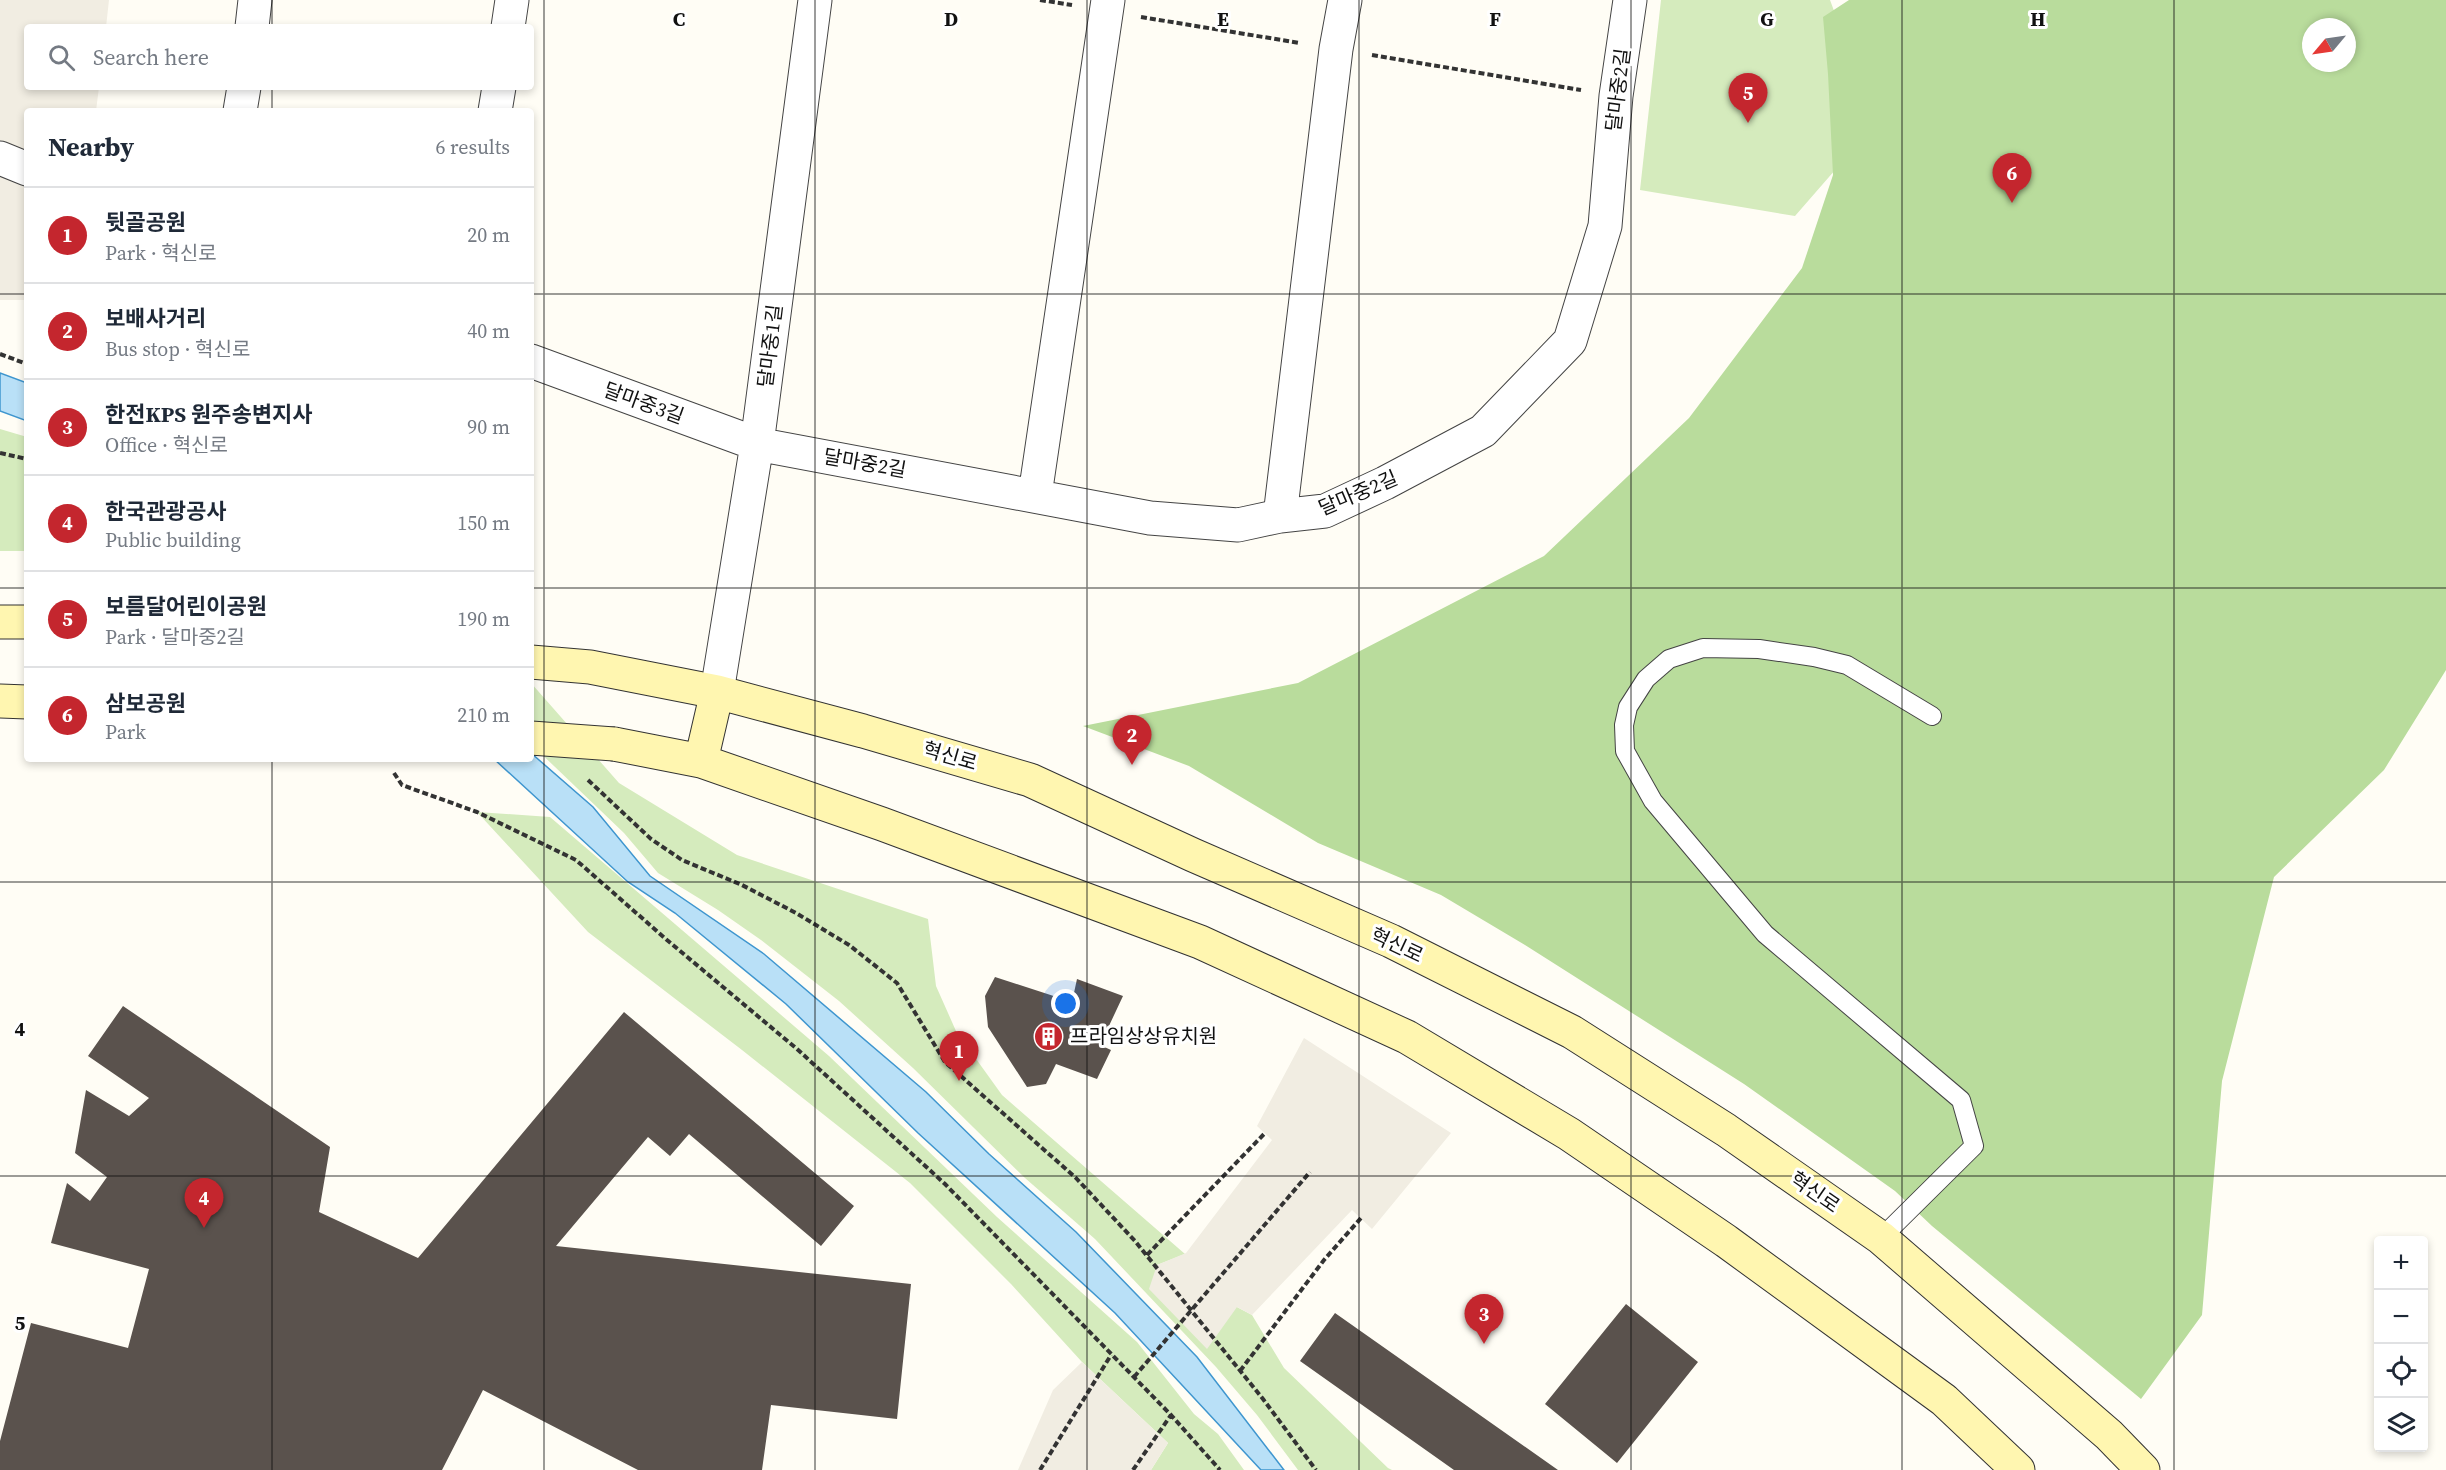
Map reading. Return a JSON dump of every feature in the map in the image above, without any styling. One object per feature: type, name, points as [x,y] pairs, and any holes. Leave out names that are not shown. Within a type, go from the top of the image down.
[{"type":"street","points":[[252,24],[255,0]]},
{"type":"street","points":[[508,24],[512,0]]},
{"type":"street","name":"달마중1길","points":[[717,692],[758,444],[815,0]]},
{"type":"street","points":[[1035,495],[1108,0]]},
{"type":"street","points":[[1280,516],[1336,49],[1345,0]]},
{"type":"street","name":"달마중2길","points":[[758,444],[1150,518],[1238,525],[1280,516],[1325,511],[1385,483],[1483,431],[1570,341],[1605,226],[1616,96],[1630,0]]},
{"type":"street","points":[[240,108],[244,90]]},
{"type":"street","points":[[496,108],[498,90]]},
{"type":"street","points":[[0,158],[24,168]]},
{"type":"street","name":"달마중3길","points":[[534,362],[758,444]]},
{"type":"street","points":[[0,622],[24,622]]},
{"type":"street","name":"혁신로","points":[[534,662],[590,667],[717,692],[863,731],[1030,780],[1193,855],[1391,941],[1572,1032],[1726,1130],[1881,1238],[2109,1435],[2143,1470]]},
{"type":"street","points":[[701,761],[717,692]]},
{"type":"street","points":[[0,701],[24,702]]},
{"type":"street","points":[[534,738],[614,744],[701,761],[882,824],[1200,942],[1407,1037],[1569,1134],[1726,1241],[1944,1400],[2018,1470]]},
{"type":"lane","points":[[1881,1238],[1974,1146],[1961,1100],[1765,934],[1653,801],[1625,751],[1624,725],[1628,707],[1646,679],[1669,659],[1703,648],[1759,649],[1814,657],[1846,665],[1932,716]]},
{"type":"path","points":[[0,354],[24,363]]},
{"type":"path","points":[[0,453],[24,458]]},
{"type":"path","points":[[394,773],[402,785],[477,812],[576,860],[797,1049],[945,1184],[1112,1354],[1220,1470]]},
{"type":"path","points":[[582,775],[651,839],[682,860],[742,885],[796,913],[849,945],[897,983],[945,1062],[1076,1178],[1147,1255],[1316,1470]]},
{"type":"path","points":[[1147,1255],[1265,1133]]},
{"type":"path","points":[[1134,1377],[1310,1172]]},
{"type":"path","points":[[1240,1371],[1324,1260],[1361,1218]]},
{"type":"path","points":[[1040,1470],[1112,1354]]},
{"type":"path","points":[[1132,1470],[1170,1416]]},
{"type":"green space","points":[[1661,0],[1830,0],[1843,35],[1849,154],[1795,216],[1640,190]]},
{"type":"green space","points":[[1849,0],[2446,0],[2446,670],[2384,770],[2274,877],[2222,1081],[2202,1315],[2141,1399],[1932,1226],[1895,1191],[1744,1084],[1525,945],[1441,895],[1318,843],[1189,766],[1083,726],[1298,683],[1544,556],[1689,418],[1802,268],[1833,175],[1823,17]]},
{"type":"green space","points":[[0,429],[24,436],[24,551],[0,551]]},
{"type":"green space","points":[[534,686],[619,783],[737,855],[928,919],[936,986],[956,1031],[1002,1095],[1185,1254],[1157,1265],[1252,1315],[1284,1368],[1392,1470],[1298,1470],[1257,1415],[1216,1367],[1095,1239],[1025,1178],[913,1068],[839,1001],[761,940],[658,873],[624,833],[534,747]]},
{"type":"green space","points":[[477,812],[550,817],[829,1056],[997,1217],[1137,1342],[1194,1414],[1218,1434],[1244,1470],[1151,1470],[1168,1443],[1082,1362],[1011,1284],[910,1183],[588,932]]},
{"type":"shaded area","points":[[0,0],[109,0],[106,24],[24,24],[24,90],[99,90],[96,108],[24,108],[24,300],[0,300]]},
{"type":"shaded area","points":[[1304,1038],[1451,1133],[1372,1229],[1352,1210],[1252,1315],[1237,1307],[1207,1349],[1149,1289],[1157,1265],[1186,1253],[1272,1140],[1257,1126]]},
{"type":"shaded area","points":[[1082,1362],[1168,1443],[1151,1470],[1018,1470],[1053,1390]]},
{"type":"water","points":[[0,373],[24,382],[24,420],[0,411]]},
{"type":"water","points":[[534,756],[593,807],[650,876],[764,954],[926,1092],[989,1154],[1076,1232],[1197,1357],[1284,1470],[1261,1470],[1115,1313],[918,1133],[786,1004],[675,913],[628,882],[497,762],[534,762]]},
{"type":"building","name":"프라임상상유치원","points":[[995,977],[1072,1002],[1077,979],[1123,996],[1100,1045],[1111,1050],[1097,1079],[1056,1064],[1046,1084],[1027,1087],[988,1027],[985,996]]},
{"type":"building","points":[[123,1006],[330,1147],[319,1212],[418,1258],[624,1012],[854,1206],[821,1246],[689,1134],[670,1156],[648,1137],[556,1246],[911,1284],[897,1419],[771,1405],[762,1470],[638,1470],[483,1390],[442,1470],[0,1470],[0,1441],[31,1323],[128,1348],[149,1269],[51,1243],[67,1183],[90,1201],[107,1177],[75,1153],[86,1090],[129,1116],[149,1098],[88,1056]]},
{"type":"building","points":[[1626,1304],[1698,1362],[1617,1463],[1545,1404]]},
{"type":"building","points":[[1335,1313],[1558,1470],[1454,1470],[1300,1361]]},
{"type":"place","name":"보름달어린이공원","points":[[1748,123]]},
{"type":"place","name":"삼보공원","points":[[2012,203]]},
{"type":"place","name":"보배사거리","points":[[1132,765]]},
{"type":"place","name":"프라임상상유치원","points":[[1049,1036]]},
{"type":"place","name":"뒷골공원","points":[[959,1081]]},
{"type":"place","name":"한국관광공사","points":[[204,1228]]},
{"type":"place","name":"한전KPS 원주송변지사","points":[[1484,1344]]}]
